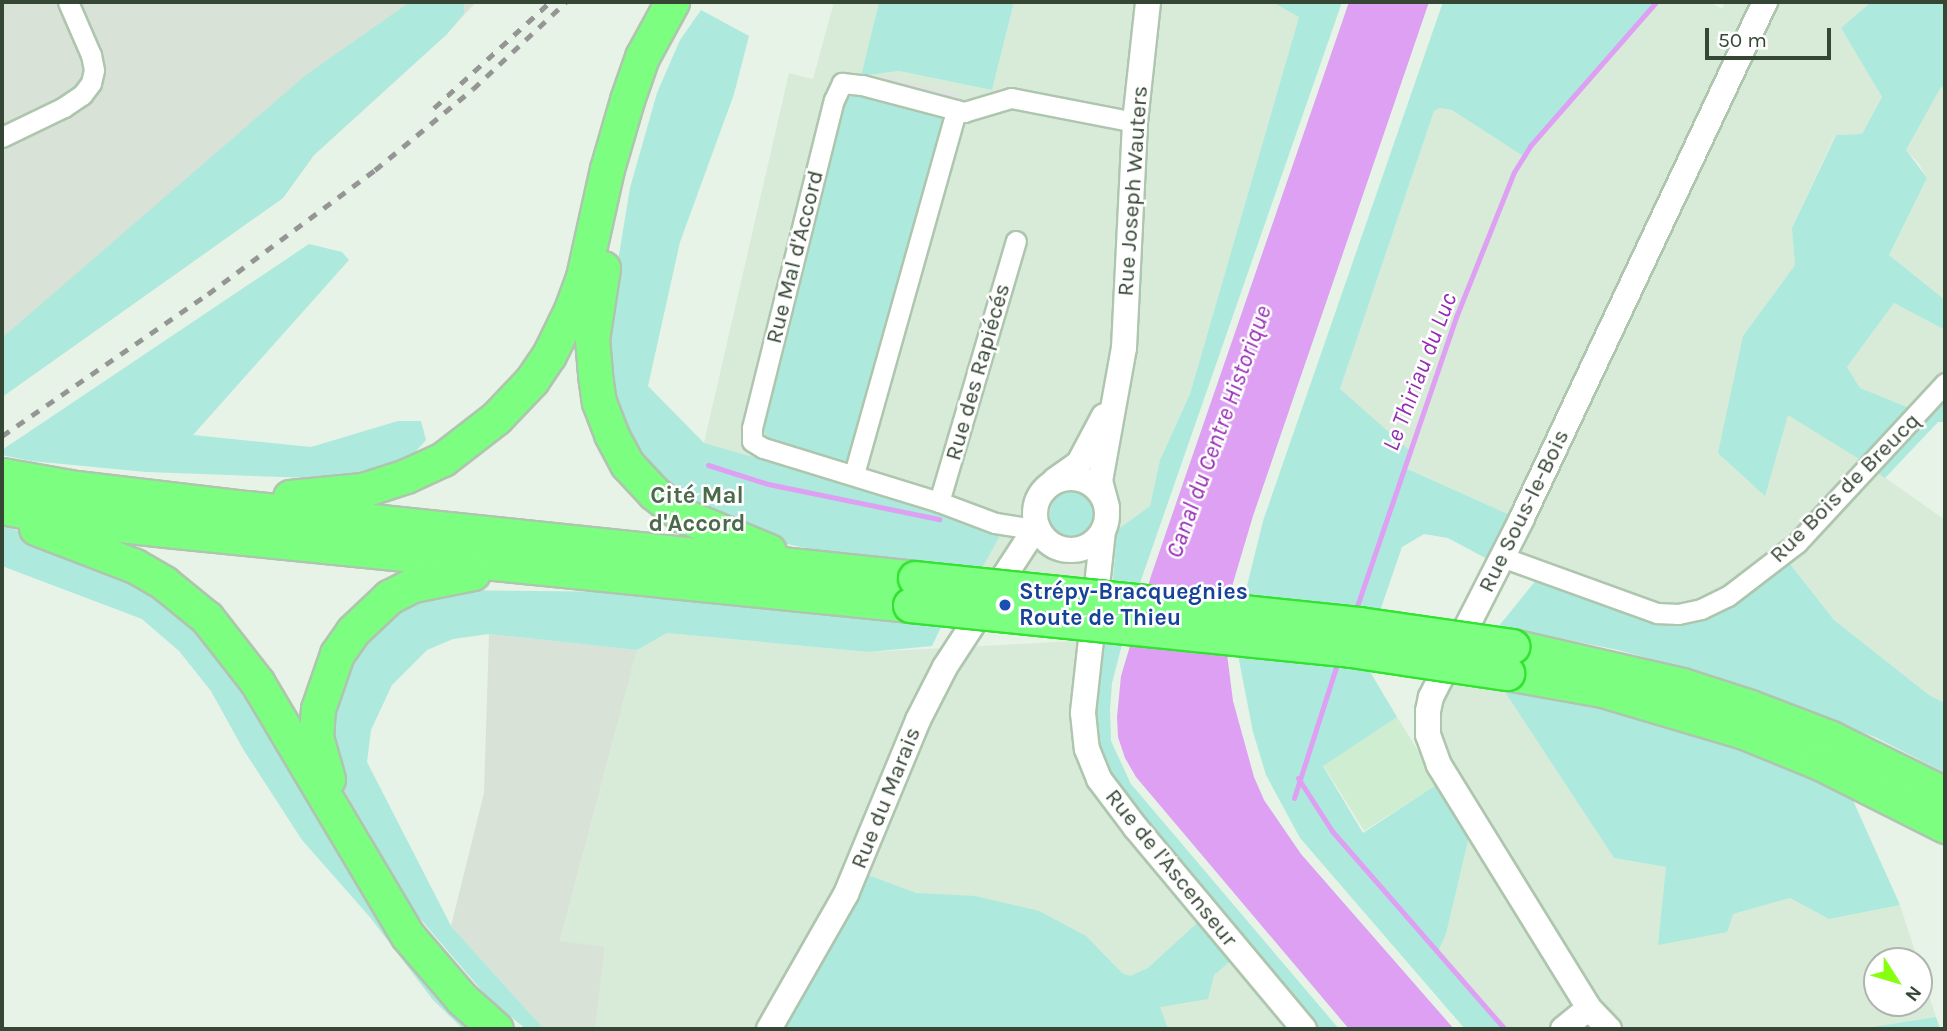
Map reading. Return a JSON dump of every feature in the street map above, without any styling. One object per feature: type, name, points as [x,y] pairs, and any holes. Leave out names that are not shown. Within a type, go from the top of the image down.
[{"type":"highway","points":[[247,508],[282,497],[363,490],[406,476],[443,459],[515,400],[549,355],[571,310],[583,276],[607,169],[627,100],[642,57],[672,2]]},
{"type":"highway","points":[[689,2],[671,29],[655,62],[639,106],[622,173],[594,317],[592,339],[599,402],[627,464],[654,493],[682,514],[718,532],[761,546],[795,566]]},
{"type":"highway","points":[[4,486],[76,488],[795,566],[913,592]]},
{"type":"highway","points":[[4,486],[65,519],[499,565],[1359,624],[1509,659],[1670,682],[1750,707],[1831,738],[1945,794]]},
{"type":"highway","points":[[2,514],[135,566],[164,583],[206,618],[257,682],[408,936],[462,999],[496,1029]]},
{"type":"highway","points":[[499,565],[457,578],[437,578],[413,585],[389,597],[369,614],[345,642],[326,680],[318,709],[316,737],[325,773],[419,929],[472,990],[515,1029]]},
{"type":"highway","points":[[1509,659],[1744,732],[1820,763],[1945,826]]},
{"type":"street","points":[[2,137],[64,107],[82,94],[91,83],[94,70],[91,55],[68,2]]},
{"type":"street","name":"Rue Joseph Wauters","points":[[1107,507],[1100,481],[1124,348],[1135,122],[1148,2]]},
{"type":"street","name":"Rue Sous-le-Bois","points":[[1609,1029],[1589,1008],[1439,765],[1428,735],[1432,697],[1502,557],[1765,2]]},
{"type":"street","name":"Rue Mal d'Accord","points":[[1036,522],[995,523],[854,474],[763,448],[752,441],[752,428],[834,100],[842,83],[862,85],[956,110],[972,112],[999,99],[1011,98],[1135,122]]},
{"type":"street","points":[[854,474],[956,110]]},
{"type":"street","name":"Rue des Rapiécés","points":[[939,502],[1016,242]]},
{"type":"street","name":"Rue Joseph Wauters","points":[[1055,481],[1079,463],[1091,445],[1118,381]]},
{"type":"street","name":"Rue Bois de Breucq","points":[[1502,557],[1657,613],[1678,614],[1701,609],[1728,596],[1797,543],[1945,383]]},
{"type":"street","points":[[1077,477],[1088,481],[1104,496],[1107,507],[1103,531],[1087,546],[1059,547],[1036,522],[1039,495],[1055,481],[1077,477]]},
{"type":"street","name":"Rue du Marais","points":[[769,1029],[846,894],[918,720],[944,667],[1036,522]]},
{"type":"street","points":[[995,523],[1011,538],[1013,547],[1008,570]]},
{"type":"street","name":"Rue de l'Ascenseur","points":[[1103,531],[1083,713],[1087,749],[1100,779],[1136,828],[1304,1029]]},
{"type":"street","name":"Rue du Marais","points":[[1008,570],[1036,547],[1047,543],[1059,547]]},
{"type":"street","name":"Rue de l'Ascenseur","points":[[1059,547],[1078,562],[1094,603]]},
{"type":"street","points":[[1563,1029],[1589,1008]]},
{"type":"shaded area","points":[[2,2],[476,2],[447,34],[314,155],[283,198],[2,397]]},
{"type":"shaded area","points":[[410,2],[464,2],[464,13],[447,34],[314,155],[283,198],[2,397],[2,338],[306,75]]},
{"type":"shaded area","points":[[834,2],[879,2],[861,76],[899,71],[992,90],[1014,2],[1272,2],[1299,17],[1190,394],[1160,460],[1150,506],[1117,530],[1113,580],[982,568],[1001,534],[860,487],[704,443],[789,73],[813,79]]},
{"type":"shaded area","points":[[879,2],[1014,2],[992,90],[899,71],[861,76]]},
{"type":"shaded area","points":[[1272,2],[1342,2],[1140,583],[1113,580],[1117,530],[1150,506],[1160,460],[1190,394],[1299,17]]},
{"type":"shaded area","points":[[1443,2],[1656,2],[1523,156],[1452,110],[1440,108],[1434,111],[1340,389],[1409,450],[1403,467],[1521,520],[1491,561],[1448,538],[1424,534],[1402,547],[1363,660],[1397,717],[1323,766],[1363,833],[1447,778],[1473,820],[1446,934],[1437,954],[1505,1029],[1465,1029],[1300,838],[1266,775],[1253,732],[1239,660],[1244,598],[1263,521]]},
{"type":"shaded area","points":[[1656,2],[1709,2],[1722,9],[1725,2],[1871,2],[1841,28],[1882,97],[1862,134],[1835,135],[1792,228],[1795,265],[1743,336],[1788,415],[1913,410],[1860,388],[1847,367],[1894,303],[1945,330],[1945,383],[1870,467],[1945,520],[1945,703],[1929,695],[1834,620],[1783,555],[1678,614],[1502,557],[1521,520],[1403,467],[1340,389],[1434,111],[1440,108],[1452,110],[1523,156]]},
{"type":"shaded area","points":[[1871,2],[1945,2],[1945,88],[1941,87],[1906,150],[1927,178],[1889,255],[1945,300],[1945,330],[1894,303],[1847,367],[1860,388],[1914,410],[1864,462],[1788,415],[1765,496],[1718,453],[1743,336],[1795,265],[1792,228],[1836,135],[1862,134],[1882,97],[1841,28]]},
{"type":"shaded area","points":[[701,10],[749,36],[734,94],[680,242],[648,386],[704,443],[939,510],[1001,534],[982,568],[904,564],[824,552],[769,540],[713,523],[650,474],[616,415],[606,334],[630,188],[657,93],[680,40]]},
{"type":"shaded area","points":[[882,75],[959,93],[964,112],[886,91]]},
{"type":"shaded area","points":[[1941,87],[1945,88],[1945,300],[1889,255],[1927,178],[1906,150]]},
{"type":"shaded area","points":[[861,92],[944,119],[937,156],[847,462],[772,443],[759,425],[843,96]]},
{"type":"shaded area","points":[[309,244],[342,252],[349,260],[193,435],[311,447],[398,421],[421,421],[426,440],[410,458],[338,479],[147,472],[31,461],[2,455],[2,450]]},
{"type":"shaded area","points":[[1945,383],[1945,422],[1938,422],[1885,478],[1870,467]]},
{"type":"shaded area","points":[[1075,490],[1093,497],[1100,515],[1093,533],[1075,540],[1057,533],[1050,515],[1057,497]]},
{"type":"shaded area","points":[[2,525],[130,571],[202,627],[486,1029],[463,1029],[433,1000],[369,916],[302,840],[243,749],[211,691],[179,651],[142,619],[2,566]]},
{"type":"shaded area","points":[[1783,555],[1834,620],[1929,695],[1945,703],[1945,773],[1875,737],[1694,671],[1618,650],[1499,626],[1537,579],[1678,614]]},
{"type":"shaded area","points":[[438,590],[634,592],[942,625],[932,646],[869,652],[667,633],[637,650],[489,634],[453,639],[427,650],[392,685],[371,730],[367,762],[451,926],[544,1029],[526,1029],[489,999],[417,915],[334,773],[328,740],[332,710],[346,666],[368,632],[397,608]]},
{"type":"shaded area","points":[[667,633],[869,652],[1076,641],[1087,749],[1304,1029],[595,1029],[605,947],[560,942],[637,650]]},
{"type":"shaded area","points":[[1091,633],[1124,637],[1112,683],[1111,741],[1131,784],[1339,1029],[1304,1029],[1240,953],[1214,975],[1208,999],[1160,1007],[1168,1029],[769,1029],[857,871],[916,893],[975,896],[1039,911],[1086,936],[1122,973],[1130,976],[1148,968],[1207,914],[1087,749]]},
{"type":"shaded area","points":[[489,634],[637,650],[560,941],[605,947],[595,1029],[544,1029],[451,926],[484,793]]},
{"type":"shaded area","points":[[1454,682],[1503,689],[1614,858],[1666,867],[1659,944],[1733,914],[1790,898],[1829,919],[1900,905],[1914,947],[1863,947],[1863,1017],[1933,1017],[1933,1008],[1936,1017],[1860,1029],[1505,1029],[1437,954],[1446,934],[1473,820],[1427,723]]},
{"type":"shaded area","points":[[1503,689],[1605,708],[1769,760],[1851,796],[1900,905],[1829,919],[1790,898],[1733,914],[1727,932],[1658,945],[1666,867],[1614,858]]},
{"type":"shaded area","points":[[1397,717],[1439,784],[1364,831],[1322,764]]},
{"type":"shaded area","points":[[1936,1017],[1940,1029],[1860,1029]]},
{"type":"water","name":"Canal du Centre Historique","points":[[1349,2],[1429,2],[1253,516],[1233,583],[1227,612],[1226,646],[1233,701],[1254,777],[1264,800],[1301,854],[1454,1029],[1349,1029],[1136,777],[1125,758],[1118,737],[1121,676],[1151,576]]},
{"type":"waterway","name":"Le Thiriau du Luc","points":[[1355,612],[1456,317],[1514,172],[1530,146],[1656,2]]},
{"type":"waterway","points":[[708,465],[768,484],[939,519]]},
{"type":"waterway","name":"Le Thiriau du Luc","points":[[1294,798],[1338,661]]},
{"type":"waterway","points":[[1298,778],[1332,831],[1505,1029]]},
{"type":"railway","points":[[434,108],[550,2]]},
{"type":"railway","points":[[2,436],[208,294],[375,170],[473,89],[566,2]]},
{"type":"place","name":"Strépy-Bracquegnies Route de Thieu","points":[[1005,605]]},
{"type":"district","name":"Cité Mal d'Accord","points":[[697,510]]}]
